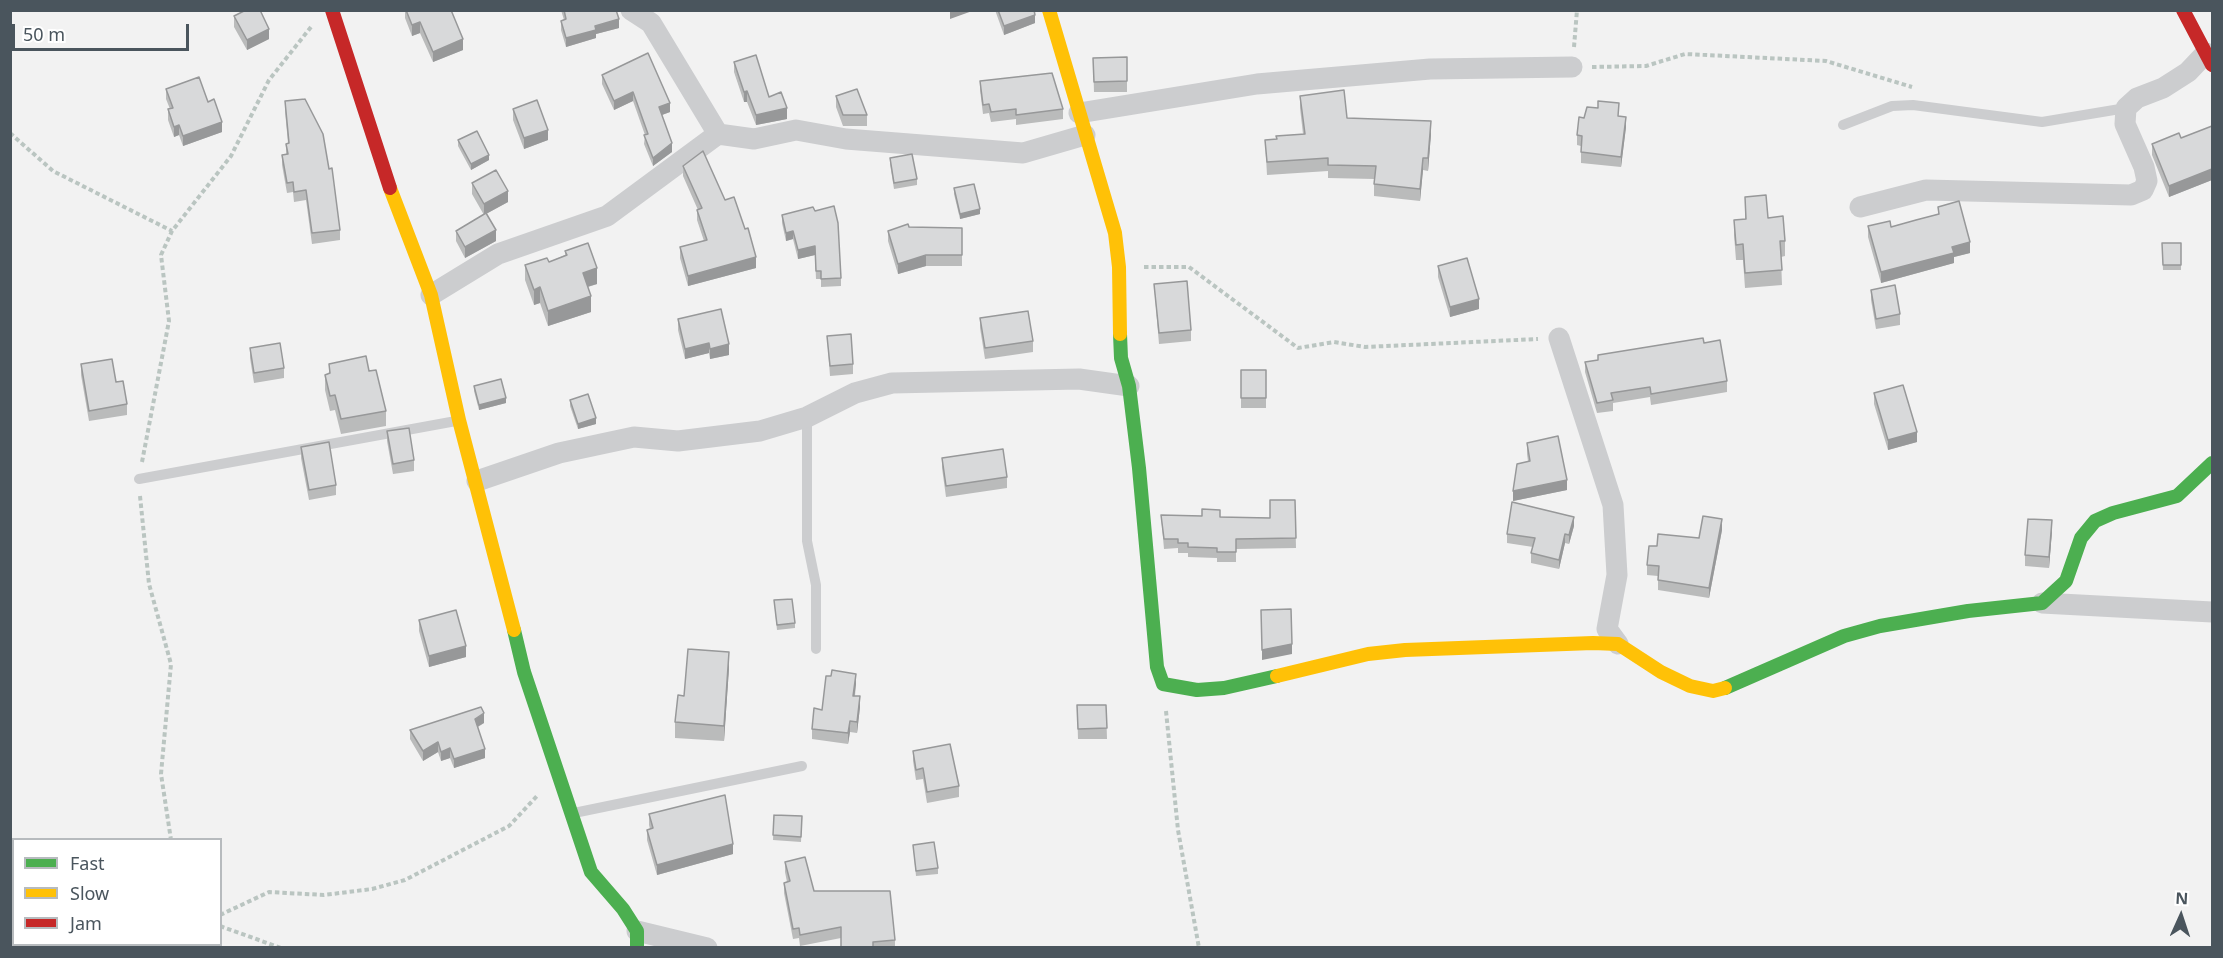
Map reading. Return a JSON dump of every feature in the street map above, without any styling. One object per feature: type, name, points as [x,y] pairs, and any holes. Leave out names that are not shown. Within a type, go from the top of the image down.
[{"type":"street","points":[[332,10],[383,169],[430,295],[459,420],[477,481],[525,672],[591,872],[623,909],[637,939],[707,948]]},
{"type":"street","points":[[631,10],[651,23],[718,134]]},
{"type":"street","points":[[1049,10],[1115,233],[1119,267],[1121,358],[1129,386],[1140,468],[1157,667],[1163,684],[1197,690],[1224,688],[1368,654],[1405,650],[1618,644]]},
{"type":"street","points":[[1860,207],[1926,190],[2131,195],[2143,190],[2147,181],[2144,167],[2125,124],[2126,108],[2137,98],[2163,88],[2209,59],[2183,10]]},
{"type":"street","points":[[1079,113],[1257,84],[1431,69],[1572,67]]},
{"type":"street","points":[[430,295],[498,254],[607,216],[718,134],[754,139],[796,130],[846,139],[1023,153],[1085,135]]},
{"type":"street","points":[[1559,338],[1613,504],[1617,575],[1607,629],[1618,644],[1661,672],[1690,686],[1713,691],[1727,688],[1853,633],[1968,611],[2042,603],[2212,612]]},
{"type":"street","points":[[477,481],[559,453],[634,437],[678,441],[760,431],[807,417],[855,393],[892,383],[1079,379],[1129,386]]},
{"type":"street","points":[[2042,603],[2056,593],[2066,581],[2081,538],[2095,521],[2113,513],[2177,495],[2212,463]]},
{"type":"lane","points":[[1843,125],[1892,106],[1913,105],[2042,122],[2126,108]]},
{"type":"lane","points":[[807,417],[807,541],[816,585],[816,649]]},
{"type":"lane","points":[[138,479],[459,420]]},
{"type":"lane","points":[[571,814],[802,766]]},
{"type":"path","points":[[1577,10],[1572,67],[1646,66],[1685,54],[1826,61],[1923,90]]},
{"type":"path","points":[[171,838],[161,774],[171,664],[150,584],[138,479],[169,321],[161,255],[172,231],[231,156],[268,80],[314,24]]},
{"type":"path","points":[[10,133],[53,171],[172,231]]},
{"type":"path","points":[[1119,267],[1189,267],[1298,348],[1334,342],[1365,347],[1559,338]]},
{"type":"path","points":[[1163,684],[1175,780],[1178,830],[1199,948]]},
{"type":"path","points":[[222,914],[269,892],[324,895],[372,889],[405,880],[509,826],[535,800],[556,768]]},
{"type":"path","points":[[222,927],[281,948]]},
{"type":"building","points":[[246,10],[260,10],[269,29],[247,40],[234,16]]},
{"type":"building","points":[[406,10],[451,10],[463,39],[433,52],[420,22],[412,25]]},
{"type":"building","points":[[564,10],[616,10],[619,19],[595,26],[596,30],[566,38],[561,21],[566,19]]},
{"type":"building","points":[[998,10],[1034,10],[1035,15],[1004,26]]},
{"type":"building","points":[[648,53],[670,103],[659,107],[672,143],[653,158],[644,135],[648,134],[633,92],[614,101],[602,75]]},
{"type":"building","points":[[756,55],[769,97],[781,92],[787,108],[756,115],[747,91],[744,92],[734,62]]},
{"type":"building","points":[[1127,57],[1127,81],[1094,82],[1093,58]]},
{"type":"building","points":[[1052,73],[1063,109],[1016,115],[1016,109],[991,112],[989,104],[983,105],[980,81]]},
{"type":"building","points":[[199,77],[208,102],[214,99],[222,122],[183,136],[179,125],[174,127],[168,109],[173,108],[166,89]]},
{"type":"building","points":[[857,89],[867,115],[843,115],[836,96]]},
{"type":"building","points":[[1344,90],[1347,118],[1431,121],[1428,158],[1423,158],[1420,189],[1374,184],[1376,166],[1328,165],[1328,158],[1267,162],[1265,140],[1277,139],[1276,136],[1305,134],[1300,96]]},
{"type":"building","points":[[305,99],[323,134],[329,169],[332,168],[340,230],[312,233],[306,190],[294,192],[293,182],[287,183],[282,155],[288,154],[286,144],[289,143],[285,101]]},
{"type":"building","points":[[537,100],[548,130],[524,138],[513,109]]},
{"type":"building","points":[[1598,101],[1619,103],[1618,116],[1626,117],[1621,157],[1581,152],[1582,136],[1577,135],[1579,117],[1584,118],[1587,107],[1598,108]]},
{"type":"building","points":[[2212,126],[2212,169],[2169,186],[2152,144],[2179,133],[2181,138]]},
{"type":"building","points":[[477,131],[489,155],[471,164],[458,140]]},
{"type":"building","points":[[703,151],[725,200],[734,197],[745,229],[748,228],[756,257],[688,276],[680,247],[707,240],[697,210],[702,208],[683,166]]},
{"type":"building","points":[[912,154],[917,179],[894,183],[890,158]]},
{"type":"building","points":[[496,170],[508,191],[484,204],[472,183]]},
{"type":"building","points":[[974,184],[980,209],[960,214],[954,188]]},
{"type":"building","points":[[1766,195],[1768,218],[1783,216],[1785,241],[1780,241],[1782,270],[1745,273],[1743,244],[1736,245],[1734,220],[1746,219],[1745,197]]},
{"type":"building","points":[[1959,201],[1970,242],[1952,247],[1954,253],[1881,272],[1868,226],[1890,221],[1891,227],[1939,214],[1938,207]]},
{"type":"building","points":[[834,206],[838,223],[841,278],[821,279],[821,271],[816,271],[815,246],[798,250],[793,231],[786,233],[782,215],[813,207],[815,211]]},
{"type":"building","points":[[486,213],[496,230],[465,247],[456,231]]},
{"type":"building","points":[[908,224],[909,227],[962,228],[962,255],[926,255],[898,264],[888,231]]},
{"type":"building","points":[[588,243],[597,268],[583,273],[591,296],[548,311],[540,287],[534,290],[525,265],[547,258],[549,262],[567,255],[565,251]]},
{"type":"building","points":[[2162,243],[2181,243],[2181,265],[2163,265]]},
{"type":"building","points":[[1467,258],[1479,299],[1450,307],[1438,266]]},
{"type":"building","points":[[1187,281],[1191,330],[1159,333],[1154,284]]},
{"type":"building","points":[[1895,285],[1900,314],[1876,319],[1871,290]]},
{"type":"building","points":[[721,309],[729,344],[710,349],[709,343],[685,349],[678,319]]},
{"type":"building","points":[[1028,311],[1033,341],[985,348],[980,318]]},
{"type":"building","points":[[851,334],[853,364],[830,366],[827,336]]},
{"type":"building","points":[[1703,338],[1704,343],[1720,340],[1727,381],[1651,394],[1650,387],[1611,393],[1613,400],[1597,403],[1585,362],[1598,360],[1598,355]]},
{"type":"building","points":[[280,343],[284,368],[254,373],[250,348]]},
{"type":"building","points":[[366,356],[369,371],[376,370],[386,411],[341,419],[335,395],[330,396],[325,375],[330,373],[329,364]]},
{"type":"building","points":[[112,359],[116,382],[123,381],[127,404],[89,411],[81,364]]},
{"type":"building","points":[[1241,370],[1266,370],[1266,398],[1241,398]]},
{"type":"building","points":[[501,379],[506,398],[479,405],[474,386]]},
{"type":"building","points":[[1903,385],[1917,432],[1888,440],[1874,393]]},
{"type":"building","points":[[588,394],[596,418],[578,424],[570,400]]},
{"type":"building","points":[[409,428],[414,460],[393,464],[387,431]]},
{"type":"building","points":[[1558,436],[1567,480],[1513,491],[1517,464],[1530,461],[1527,443]]},
{"type":"building","points":[[329,442],[336,485],[309,490],[301,447]]},
{"type":"building","points":[[1003,449],[1007,477],[946,486],[942,458]]},
{"type":"building","points":[[1270,500],[1295,500],[1296,538],[1236,539],[1236,552],[1217,552],[1217,548],[1188,547],[1188,543],[1178,543],[1178,539],[1164,539],[1161,515],[1202,516],[1202,509],[1220,510],[1220,517],[1270,518]]},
{"type":"building","points":[[1512,502],[1574,517],[1569,535],[1565,534],[1559,560],[1531,553],[1535,538],[1507,534]]},
{"type":"building","points":[[1703,516],[1722,519],[1709,588],[1658,580],[1659,566],[1647,565],[1649,546],[1657,546],[1658,534],[1699,538]]},
{"type":"building","points":[[2028,519],[2052,520],[2049,557],[2025,555]]},
{"type":"building","points":[[792,599],[795,623],[777,625],[774,600]]},
{"type":"building","points":[[1291,609],[1292,644],[1262,650],[1261,610]]},
{"type":"building","points":[[456,610],[466,646],[429,656],[419,620]]},
{"type":"building","points":[[688,649],[729,652],[724,726],[675,722],[678,695],[684,696]]},
{"type":"building","points":[[832,670],[856,674],[853,696],[860,696],[857,722],[850,721],[848,733],[812,729],[814,708],[822,710],[826,676],[831,676]]},
{"type":"building","points":[[1077,705],[1106,705],[1107,728],[1078,729]]},
{"type":"building","points":[[481,707],[484,713],[475,719],[485,749],[454,759],[450,748],[441,752],[438,742],[423,751],[410,730]]},
{"type":"building","points":[[950,744],[959,786],[927,792],[923,768],[916,770],[913,751]]},
{"type":"building","points":[[725,795],[733,844],[657,865],[647,830],[653,828],[649,814]]},
{"type":"building","points":[[774,815],[802,816],[801,837],[773,835]]},
{"type":"building","points":[[934,842],[938,868],[916,871],[913,845]]},
{"type":"building","points":[[805,857],[814,891],[890,891],[895,940],[873,942],[873,948],[841,948],[841,927],[800,935],[799,928],[793,929],[784,883],[790,881],[785,862]]},
{"type":"traffic: fast","points":[[1120,334],[1121,358],[1129,386],[1139,468],[1157,667],[1163,684],[1197,690],[1224,688],[1277,676]]},
{"type":"traffic: fast","points":[[1725,688],[1844,636],[1880,626],[1968,611],[2042,603],[2066,581],[2081,538],[2095,521],[2113,513],[2177,496],[2212,463]]},
{"type":"traffic: fast","points":[[514,630],[524,672],[591,872],[623,909],[637,931],[637,948]]},
{"type":"traffic: slow","points":[[1049,10],[1115,233],[1119,267],[1120,334]]},
{"type":"traffic: slow","points":[[390,188],[431,295],[459,420],[514,630]]},
{"type":"traffic: slow","points":[[1277,676],[1368,654],[1405,650],[1593,643],[1618,644],[1661,672],[1690,686],[1713,691],[1725,688]]},
{"type":"traffic: jam","points":[[332,10],[390,188]]},
{"type":"traffic: jam","points":[[2183,10],[2212,65]]}]
